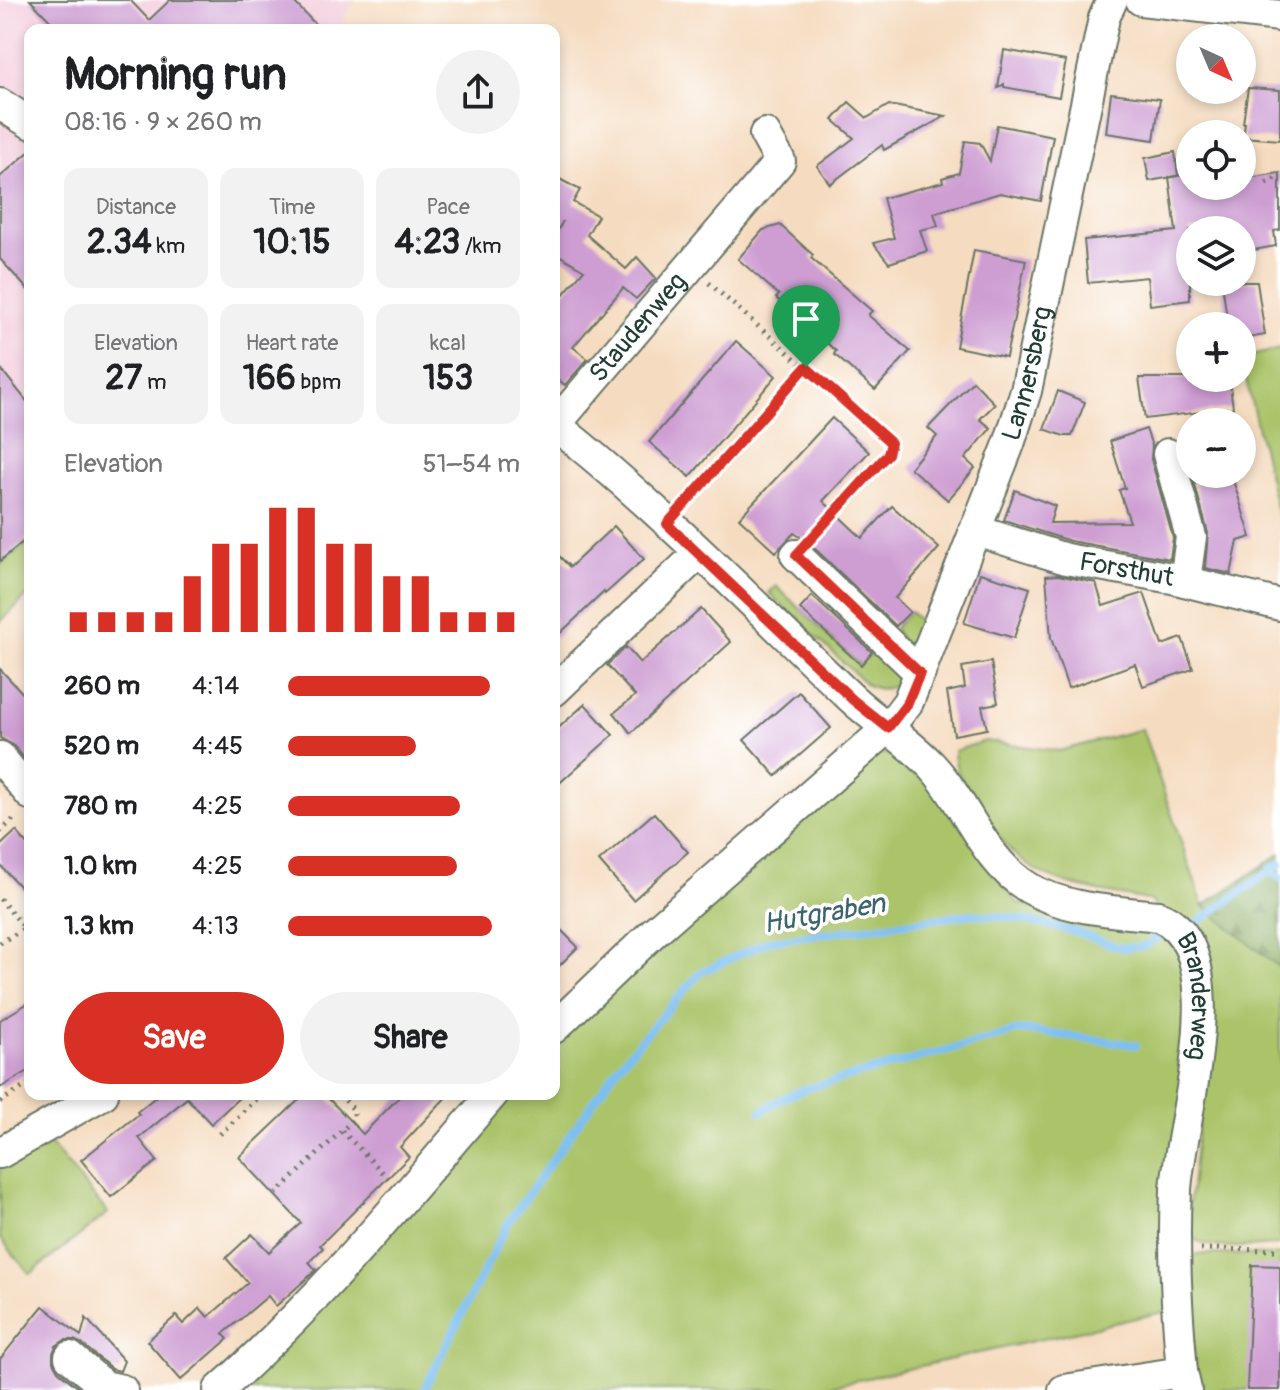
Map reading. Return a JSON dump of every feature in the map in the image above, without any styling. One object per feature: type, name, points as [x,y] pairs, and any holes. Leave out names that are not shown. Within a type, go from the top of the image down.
[{"type":"street","name":"Lannersberg","points":[[888,728],[908,702],[920,673],[1009,444],[1026,391],[1104,18],[1112,0]]},
{"type":"street","points":[[1141,0],[1280,16]]},
{"type":"street","points":[[0,104],[24,119]]},
{"type":"street","name":"Staudenweg","points":[[560,418],[780,161],[765,134]]},
{"type":"street","name":"Branderweg","points":[[560,430],[609,468],[853,700],[932,767],[989,849],[1026,887],[1061,902],[1158,916],[1177,928],[1192,952],[1199,1031],[1198,1057],[1176,1185],[1175,1250],[1184,1381]]},
{"type":"street","points":[[1168,454],[1191,537],[1185,581]]},
{"type":"street","name":"Forsthut","points":[[974,530],[1066,559],[1185,581],[1280,605]]},
{"type":"street","points":[[560,685],[699,553]]},
{"type":"street","points":[[796,555],[920,673]]},
{"type":"street","points":[[560,1022],[654,932],[888,728]]},
{"type":"street","points":[[0,757],[24,787]]},
{"type":"street","points":[[0,1153],[93,1100]]},
{"type":"street","points":[[219,1390],[300,1315],[488,1100]]},
{"type":"street","points":[[70,1357],[104,1386],[122,1390]]},
{"type":"street","points":[[1064,1390],[1184,1381]]},
{"type":"path","points":[[1266,183],[1280,176]]},
{"type":"path","name":"Staudenweg","points":[[690,267],[891,443],[888,454],[796,555]]},
{"type":"path","points":[[667,524],[806,367]]},
{"type":"path","points":[[0,899],[24,926]]},
{"type":"path","points":[[0,943],[24,933]]},
{"type":"path","points":[[0,1102],[24,1087]]},
{"type":"path","points":[[220,1134],[256,1100]]},
{"type":"path","points":[[276,1194],[354,1119],[354,1110],[345,1100]]},
{"type":"path","points":[[342,1131],[406,1195]]},
{"type":"path","points":[[1175,1250],[1280,1250]]},
{"type":"shaded area","points":[[0,0],[353,0],[341,24],[24,24],[24,602],[0,624]]},
{"type":"green space","points":[[1280,349],[1280,524],[1256,422],[1256,408],[1253,408],[1249,392],[1256,392],[1256,355]]},
{"type":"green space","points":[[24,545],[24,599],[0,622],[0,565]]},
{"type":"green space","points":[[776,586],[860,665],[875,649],[903,674],[900,679],[888,688],[866,684],[769,593]]},
{"type":"green space","points":[[910,612],[928,629],[910,657],[894,628]]},
{"type":"green space","points":[[1142,729],[1203,905],[1280,968],[1280,1245],[1217,1246],[1204,1244],[1186,1232],[1211,1013],[1152,901],[1055,879],[1019,859],[972,798],[955,760],[954,751],[985,741],[1059,751]]},
{"type":"green space","points":[[877,754],[899,757],[939,791],[1016,902],[1060,915],[1168,929],[1175,936],[1190,1002],[1168,1311],[813,1390],[235,1390],[501,1100],[560,1100],[560,1037],[612,986]]},
{"type":"green space","points":[[1280,854],[1280,968],[1203,906]]},
{"type":"green space","points":[[48,1141],[108,1213],[30,1274],[0,1238],[0,1167]]},
{"type":"green space","points":[[1195,1254],[1280,1255],[1280,1266],[1247,1390],[1196,1390],[1188,1262]]},
{"type":"building","points":[[30,0],[130,0],[149,20],[170,0],[292,0],[315,24],[53,24]]},
{"type":"building","points":[[1004,50],[1066,61],[1059,97],[1004,87],[1004,84],[998,88]]},
{"type":"building","points":[[1256,88],[1280,90],[1280,140],[1256,138],[1256,120],[1243,120],[1246,104],[1256,104]]},
{"type":"building","points":[[1111,93],[1160,99],[1154,140],[1106,133]]},
{"type":"building","points":[[849,102],[867,118],[889,105],[946,116],[884,150],[882,145],[830,184],[817,166],[854,138],[833,120]]},
{"type":"building","points":[[997,125],[1053,136],[1041,201],[1000,193],[934,213],[938,226],[920,230],[927,251],[889,263],[873,243],[894,238],[883,198],[943,182],[942,178],[959,173],[965,141],[980,143],[990,161]]},
{"type":"building","points":[[1175,152],[1176,176],[1149,181],[1145,158]]},
{"type":"building","points":[[24,156],[24,285],[0,259],[0,177]]},
{"type":"building","points":[[1280,173],[1280,230],[1274,231],[1276,246],[1256,250],[1256,216],[1176,216],[1176,231],[1169,177],[1176,176],[1176,200],[1256,200],[1256,177]]},
{"type":"building","points":[[560,179],[580,190],[573,202],[598,216],[587,235],[626,269],[637,257],[656,278],[636,299],[623,288],[573,347],[588,359],[565,385],[560,381],[560,298],[584,270],[560,256],[560,226],[563,221],[560,226]]},
{"type":"building","points":[[780,225],[813,255],[811,258],[872,311],[868,315],[910,351],[875,390],[738,259],[763,230]]},
{"type":"building","points":[[1176,231],[1176,296],[1190,296],[1190,300],[1150,305],[1147,277],[1088,283],[1084,240]]},
{"type":"building","points":[[974,250],[1026,260],[1006,357],[956,347]]},
{"type":"building","points":[[1257,282],[1265,335],[1256,337],[1256,312],[1226,312],[1224,296],[1256,296]]},
{"type":"building","points":[[736,341],[776,376],[690,477],[649,442]]},
{"type":"building","points":[[0,368],[24,398],[24,541],[0,561]]},
{"type":"building","points":[[1139,378],[1176,378],[1176,392],[1231,392],[1233,408],[1176,408],[1176,415],[1145,419]]},
{"type":"building","points":[[973,381],[995,404],[980,419],[991,428],[965,459],[975,468],[948,500],[910,468],[937,436],[928,428]]},
{"type":"building","points":[[1058,391],[1085,402],[1072,436],[1044,429]]},
{"type":"building","points":[[832,418],[869,452],[823,501],[862,538],[892,506],[939,548],[895,598],[910,612],[896,626],[808,542],[794,533],[776,552],[739,518]]},
{"type":"building","points":[[1146,429],[1173,538],[1170,559],[1070,541],[1004,520],[1015,490],[1055,506],[1050,523],[1130,522],[1119,490],[1125,488],[1110,441]]},
{"type":"building","points":[[1196,488],[1235,488],[1251,537],[1238,541],[1231,574],[1205,568],[1208,533]]},
{"type":"building","points":[[614,526],[644,559],[560,633],[560,557],[570,567]]},
{"type":"building","points":[[980,573],[1030,588],[1014,638],[964,623]]},
{"type":"building","points":[[1058,575],[1096,583],[1103,606],[1144,593],[1162,645],[1182,638],[1193,669],[1143,686],[1135,664],[1068,688],[1051,638],[1046,576]]},
{"type":"building","points":[[812,596],[872,652],[861,665],[800,609]]},
{"type":"building","points":[[701,609],[731,642],[631,733],[614,713],[635,696],[607,665],[626,647],[640,663]]},
{"type":"building","points":[[991,662],[998,703],[982,706],[987,729],[954,735],[947,692],[965,688],[962,667]]},
{"type":"building","points":[[0,669],[24,695],[24,758],[13,745],[0,738]]},
{"type":"building","points":[[799,692],[831,728],[776,776],[744,740]]},
{"type":"building","points":[[585,704],[613,735],[560,783],[560,727]]},
{"type":"building","points":[[654,813],[688,852],[633,900],[599,861]]},
{"type":"building","points":[[16,831],[24,840],[24,891],[0,865],[0,846]]},
{"type":"building","points":[[560,929],[578,947],[560,965]]},
{"type":"building","points":[[24,1006],[24,1074],[0,1088],[0,1020]]},
{"type":"building","points":[[152,1100],[185,1100],[139,1138],[157,1161],[111,1197],[81,1160],[139,1114],[137,1112]]},
{"type":"building","points":[[189,1100],[237,1100],[211,1124]]},
{"type":"building","points":[[299,1100],[330,1100],[363,1134],[396,1100],[443,1100],[400,1147],[409,1157],[320,1245],[323,1248],[309,1262],[316,1270],[276,1306],[268,1296],[223,1334],[228,1339],[181,1380],[147,1341],[176,1316],[183,1324],[200,1308],[208,1317],[248,1283],[226,1258],[252,1234],[269,1252],[301,1223],[239,1157]]},
{"type":"building","points":[[1252,1265],[1280,1266],[1280,1390],[1247,1390]]},
{"type":"building","points":[[43,1306],[81,1336],[86,1318],[124,1361],[120,1371],[112,1369],[81,1343],[65,1340],[56,1346],[53,1362],[58,1371],[81,1390],[0,1390],[0,1359]]},
{"type":"waterway","name":"Hutgraben","points":[[1196,924],[1280,864]]},
{"type":"waterway","name":"Hutgraben","points":[[1271,869],[1280,878]]},
{"type":"waterway","name":"Hutgraben","points":[[424,1390],[508,1223],[620,1064],[700,973],[769,941],[972,914],[1014,918],[1073,931],[1121,948],[1145,946],[1166,932]]},
{"type":"waterway","points":[[761,1112],[805,1089],[1022,1030],[1136,1045]]},
{"type":"route","points":[[806,367],[891,443],[888,454],[796,555],[920,673],[908,702],[888,728],[853,700],[667,524],[806,367]]}]
